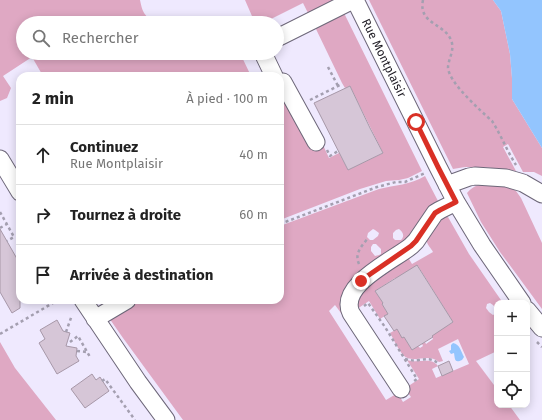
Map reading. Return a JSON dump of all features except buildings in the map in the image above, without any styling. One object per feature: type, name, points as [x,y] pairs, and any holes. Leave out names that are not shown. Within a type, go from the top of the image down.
[{"type":"street","points":[[284,35],[354,0]]},
{"type":"street","name":"Rue Montplaisir","points":[[354,0],[456,202],[520,300]]},
{"type":"street","points":[[266,60],[272,72]]},
{"type":"street","points":[[284,84],[316,142]]},
{"type":"street","points":[[0,158],[16,185]]},
{"type":"street","points":[[447,185],[476,176],[506,178],[523,183],[542,194]]},
{"type":"street","points":[[400,389],[351,313],[349,305],[353,292],[361,281],[366,277],[413,254],[416,241],[435,213],[456,202]]},
{"type":"street","points":[[86,304],[138,382],[166,420]]},
{"type":"street","points":[[95,319],[120,304]]},
{"type":"street","points":[[530,314],[542,328]]},
{"type":"path","points":[[422,0],[423,10],[426,17],[444,31],[451,39],[453,46],[448,67],[451,77],[458,87],[492,121],[509,155],[517,167]]},
{"type":"path","points":[[328,66],[338,86]]},
{"type":"path","points":[[284,222],[377,187],[396,182],[405,182],[428,172]]},
{"type":"path","points":[[0,212],[14,237],[7,241]]},
{"type":"path","points":[[0,228],[7,224]]},
{"type":"path","points":[[361,267],[357,258],[359,250],[368,238]]},
{"type":"path","points":[[368,303],[385,327],[417,379]]},
{"type":"path","points":[[0,334],[51,304]]},
{"type":"path","points":[[66,332],[72,315]]},
{"type":"path","points":[[385,327],[389,324]]},
{"type":"path","points":[[70,342],[78,336],[90,357]]},
{"type":"path","points":[[77,351],[87,352]]},
{"type":"path","points":[[404,358],[414,361],[429,359],[439,364]]},
{"type":"path","points":[[102,381],[104,379],[135,420]]},
{"type":"shaded area","points":[[0,0],[140,0],[142,8],[147,16],[16,16],[16,60],[27,60],[3,76],[11,88],[7,98],[0,101]]},
{"type":"shaded area","points":[[245,0],[335,0],[308,13],[303,3],[277,16],[252,16]]},
{"type":"shaded area","points":[[369,0],[493,0],[501,11],[510,54],[512,99],[542,148],[542,176],[534,172],[523,172],[508,144],[503,147],[516,171],[484,167],[465,167],[453,169]]},
{"type":"shaded area","points":[[344,13],[422,171],[408,178],[386,181],[360,189],[284,218],[284,98],[323,145],[329,158],[339,153],[348,170],[383,153],[350,86],[345,88],[342,83],[315,27]]},
{"type":"shaded area","points":[[34,60],[243,60],[249,72],[41,72]]},
{"type":"shaded area","points":[[425,176],[438,201],[427,211],[411,237],[402,245],[360,272],[350,284],[345,293],[342,304],[345,315],[344,317],[335,305],[329,311],[386,400],[396,394],[403,402],[411,397],[408,393],[410,391],[407,387],[419,379],[407,360],[432,361],[438,366],[432,369],[436,378],[469,364],[458,339],[438,349],[443,361],[439,362],[430,358],[407,358],[401,353],[390,333],[397,329],[412,350],[418,346],[420,348],[425,342],[426,344],[433,339],[431,335],[438,331],[437,330],[446,324],[447,326],[453,322],[418,266],[412,269],[414,272],[404,278],[403,277],[396,281],[395,278],[375,291],[388,314],[380,319],[369,301],[357,309],[356,302],[363,289],[397,263],[398,264],[409,259],[412,264],[433,252],[427,242],[429,234],[440,220],[445,216],[448,217],[469,254],[501,300],[494,300],[494,306],[490,303],[487,304],[486,308],[489,312],[494,314],[494,352],[476,361],[494,385],[494,408],[511,408],[520,420],[183,420],[107,315],[129,304],[284,304],[284,225],[379,189],[408,183]],"holes":[[[373,229],[379,233],[373,240],[370,240],[367,237],[368,233]],[[399,229],[403,237],[401,240],[395,240],[393,238],[393,233],[396,230]],[[373,244],[376,244],[381,249],[381,254],[375,256],[371,251],[371,247]]]},
{"type":"shaded area","points":[[490,184],[507,185],[516,191],[521,198],[542,243],[542,309],[500,252],[481,222],[467,193],[475,186]]},
{"type":"shaded area","points":[[0,342],[15,368],[56,420],[0,420]]},
{"type":"water","points":[[493,0],[542,0],[542,148],[512,99],[510,54],[501,11]]},
{"type":"water","points":[[453,343],[460,348],[464,357],[462,360],[456,361],[454,353],[451,354],[449,351],[451,350],[451,345]]},
{"type":"route","points":[[361,281],[405,251],[416,241],[435,213],[445,206],[456,202],[416,122]]}]
